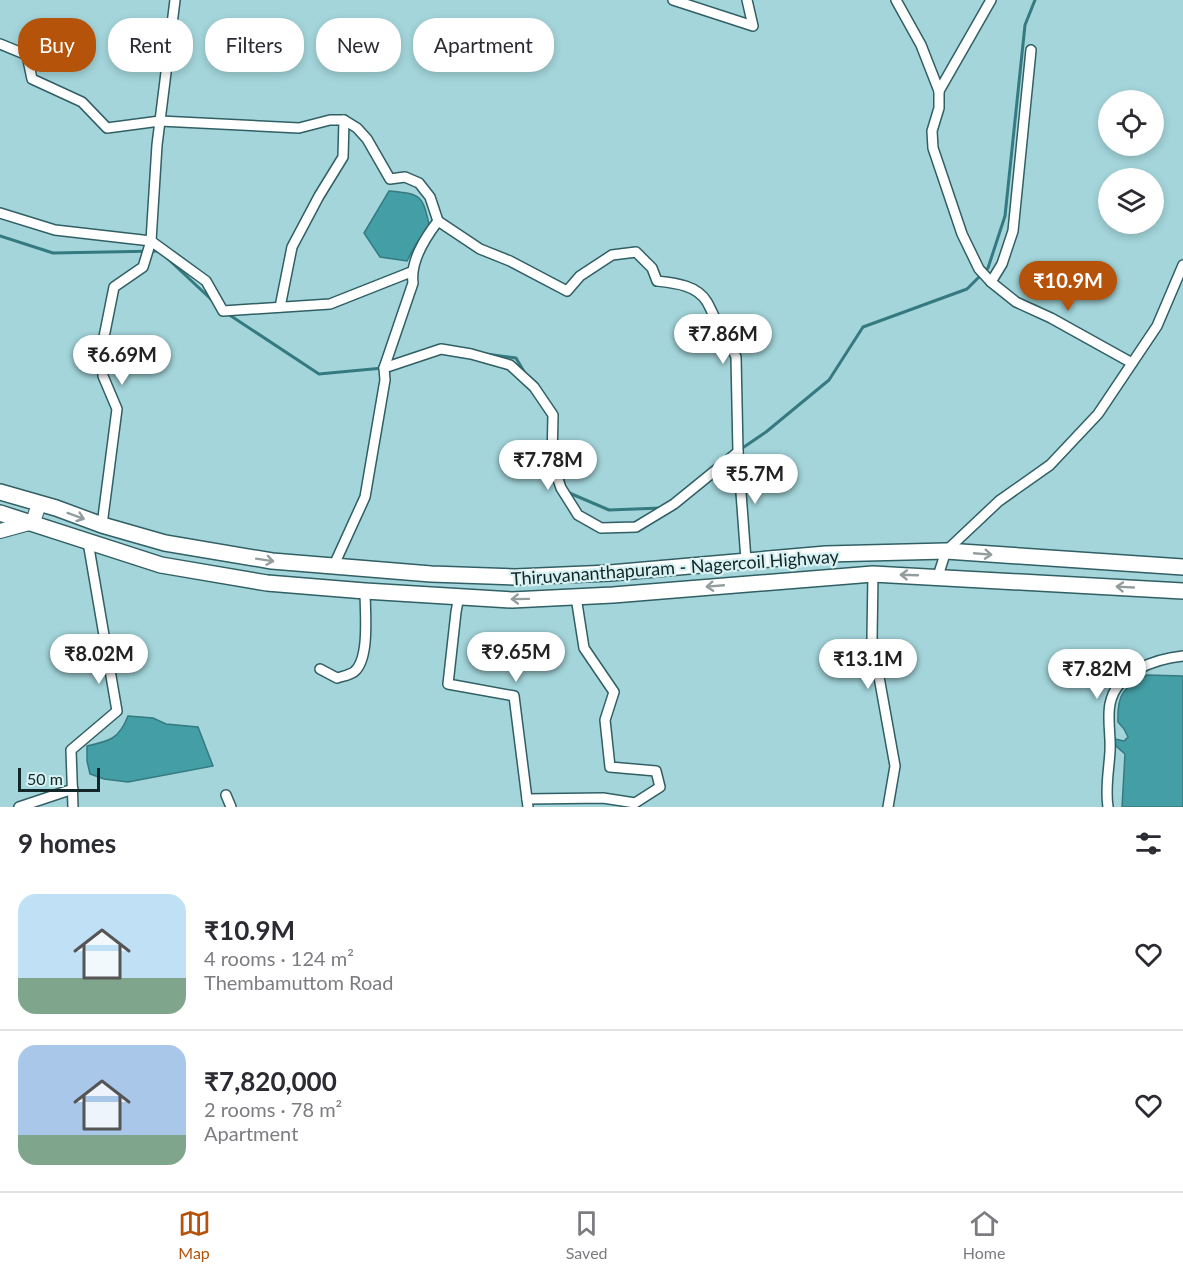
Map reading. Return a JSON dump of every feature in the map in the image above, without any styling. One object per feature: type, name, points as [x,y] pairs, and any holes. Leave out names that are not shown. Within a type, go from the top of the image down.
[{"type":"main road","name":"Thiruvananthapuram - Nagercoil Highway","points":[[0,492],[165,543],[272,561],[431,574],[515,577],[610,573],[826,554],[946,551],[1183,567]]},
{"type":"main road","points":[[0,531],[33,522],[39,504]]},
{"type":"main road","name":"Thiruvananthapuram - Nagercoil Highway","points":[[0,513],[161,565],[267,583],[365,591],[512,600],[873,573],[1183,591]]},
{"type":"street","points":[[102,525],[117,409],[103,376],[102,347],[114,287],[143,267],[151,243],[160,121],[175,0]]},
{"type":"street","points":[[673,0],[753,26],[747,0]]},
{"type":"street","points":[[896,0],[921,45],[939,91],[939,108],[932,131],[933,148],[962,234],[979,269],[1016,302],[1051,318],[1132,363]]},
{"type":"street","points":[[939,91],[991,0]]},
{"type":"street","points":[[0,44],[27,55],[32,79],[82,102],[107,128],[160,121],[299,128],[330,120],[344,120],[367,138],[390,179],[405,177],[419,183],[430,197],[438,221],[480,249],[510,261],[567,291],[580,276],[612,255],[636,252],[652,268],[657,281],[681,284],[697,291],[706,300],[736,357],[738,452],[746,560]]},
{"type":"street","points":[[991,282],[1002,264],[1013,231],[1031,50]]},
{"type":"street","points":[[280,307],[292,247],[343,157],[344,120]]},
{"type":"street","points":[[0,213],[55,230],[151,243],[206,281],[223,311],[330,304],[411,272]]},
{"type":"street","points":[[334,565],[365,497],[385,380],[384,368],[412,283],[411,272],[426,236],[438,221]]},
{"type":"street","points":[[938,576],[946,551],[999,501],[1050,465],[1098,414],[1157,326],[1183,265]]},
{"type":"street","points":[[384,368],[441,350],[471,354],[510,365],[534,387],[553,415],[552,462],[561,488],[578,515],[601,528],[636,527],[674,504],[738,452]]},
{"type":"street","points":[[73,807],[71,750],[117,711],[88,542]]},
{"type":"street","points":[[873,573],[872,638],[895,766],[888,807]]},
{"type":"street","points":[[320,669],[337,678],[345,676],[355,671],[364,657],[365,591]]},
{"type":"street","points":[[459,596],[448,684],[514,696],[527,803],[603,798],[634,803],[660,787],[656,771],[610,767],[605,720],[614,692],[584,648],[576,597]]},
{"type":"street","points":[[1108,807],[1106,792],[1110,750],[1110,703],[1123,678],[1163,658],[1183,656]]},
{"type":"street","points":[[19,807],[73,789]]},
{"type":"street","points":[[226,795],[231,807]]},
{"type":"water","points":[[389,191],[409,193],[419,198],[430,228],[416,244],[407,261],[380,257],[364,233]]},
{"type":"water","points":[[1147,675],[1183,676],[1183,807],[1122,807],[1125,754],[1116,746],[1115,739],[1124,741],[1128,737],[1118,722],[1120,698],[1127,688]]},
{"type":"water","points":[[128,716],[153,718],[166,724],[198,727],[213,766],[128,782],[104,779],[90,774],[87,746],[113,738],[121,730]]},
{"type":"waterway","points":[[741,449],[766,432],[829,380],[863,327],[967,289],[988,268],[1005,216],[1025,25],[1035,0]]},
{"type":"waterway","points":[[0,236],[53,253],[159,251]]},
{"type":"waterway","points":[[166,257],[214,302]]},
{"type":"waterway","points":[[228,314],[319,374],[383,368]]},
{"type":"waterway","points":[[486,354],[516,358],[526,375]]},
{"type":"waterway","points":[[556,449],[564,483]]},
{"type":"waterway","points":[[567,492],[609,510],[661,508]]}]
